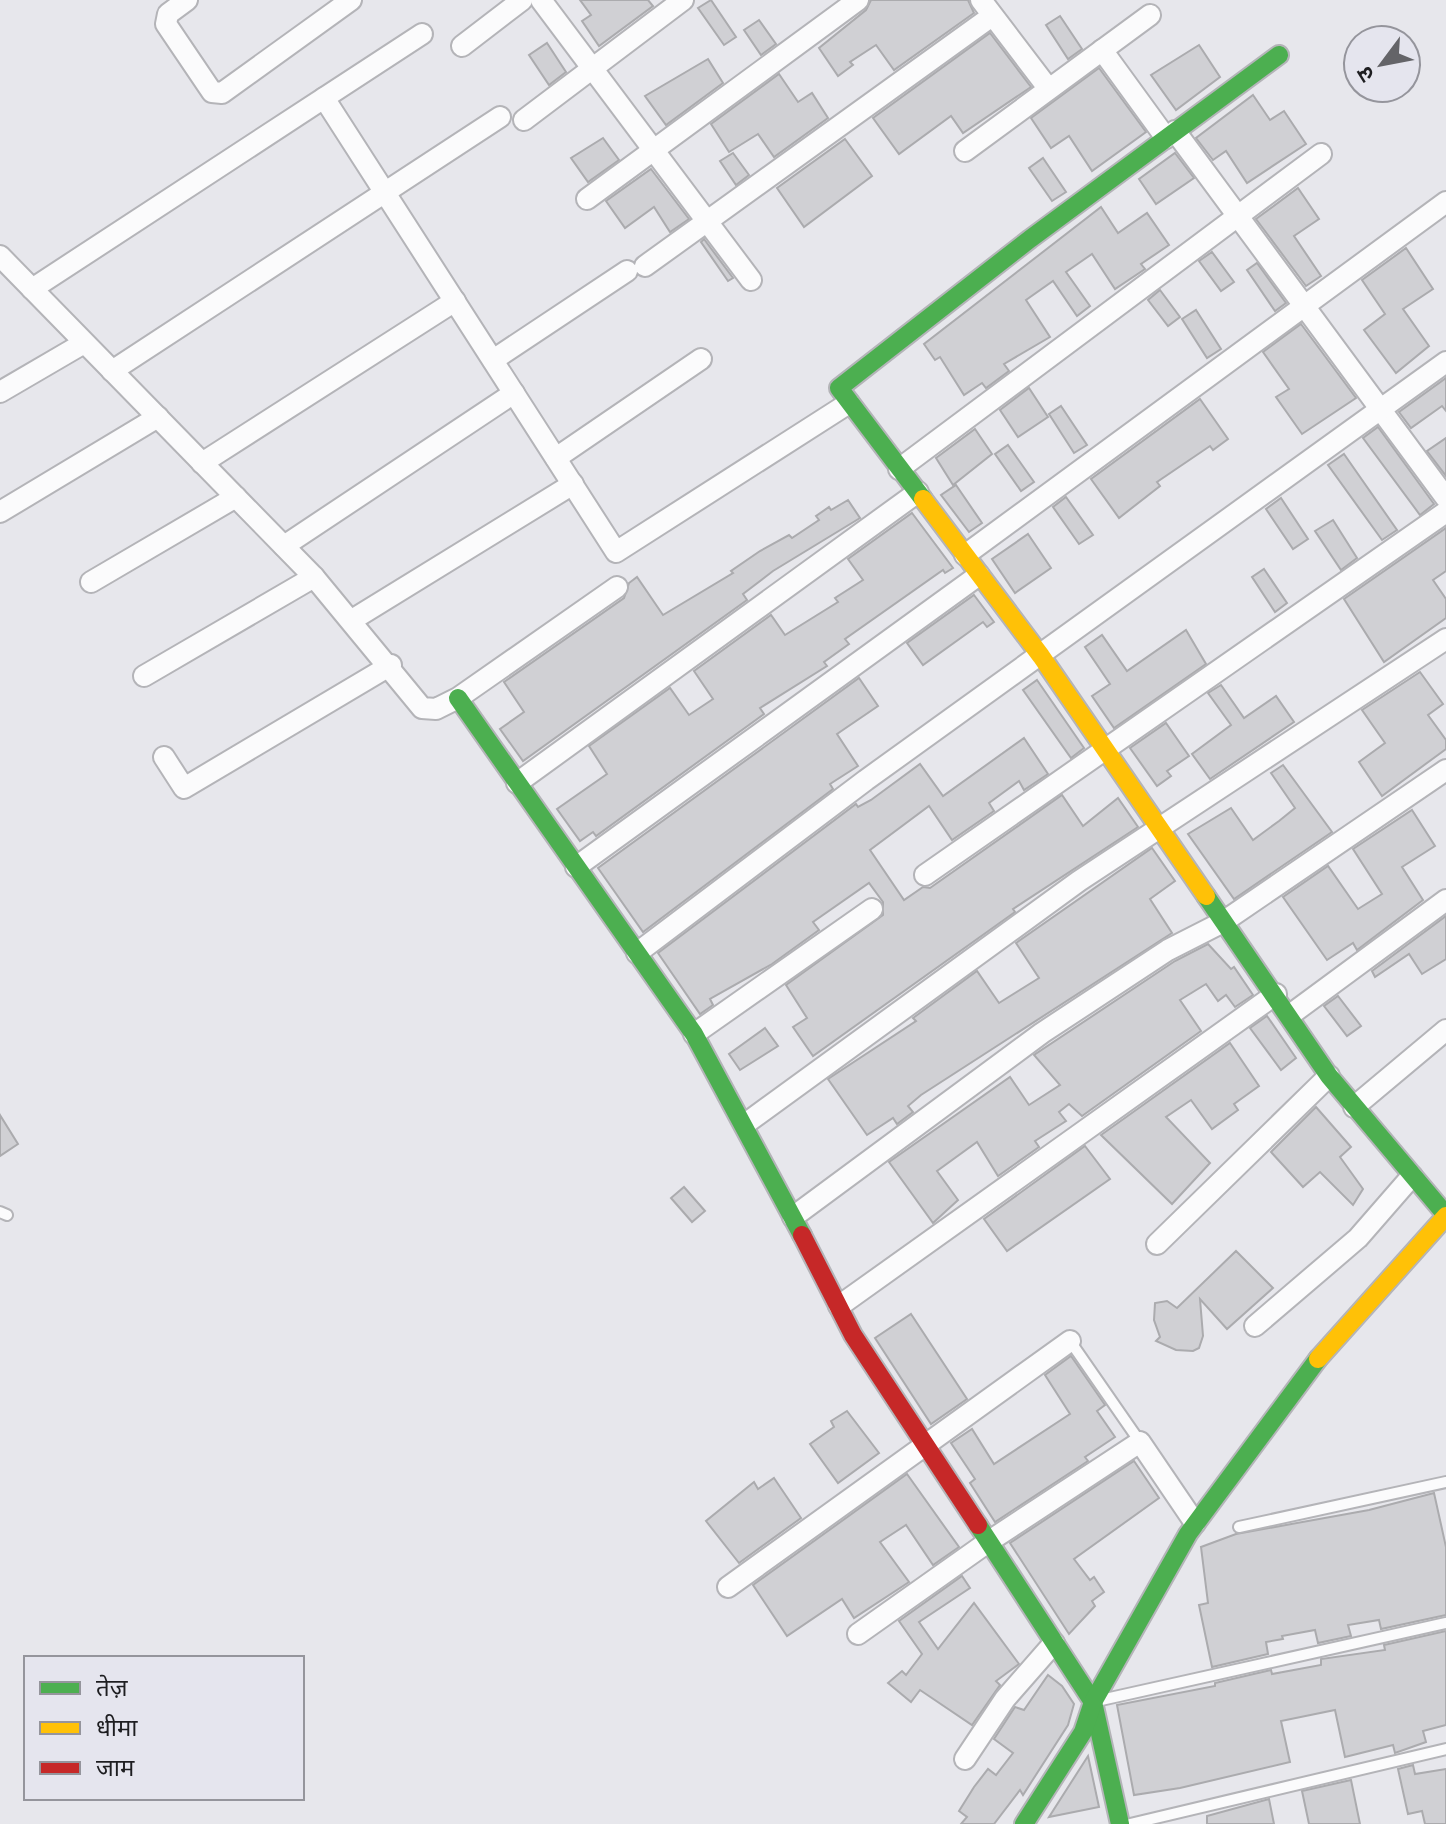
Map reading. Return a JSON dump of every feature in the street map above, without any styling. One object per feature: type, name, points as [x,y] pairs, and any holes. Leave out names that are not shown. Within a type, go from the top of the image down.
[{"type":"street","points":[[187,0],[168,14],[166,24],[212,92],[222,93],[351,0]]},
{"type":"street","points":[[462,46],[522,0]]},
{"type":"street","points":[[541,0],[751,280]]},
{"type":"street","points":[[524,120],[683,0]]},
{"type":"street","points":[[587,199],[858,0]]},
{"type":"street","points":[[493,360],[708,222],[986,8],[1048,88]]},
{"type":"street","points":[[965,151],[1150,15]]},
{"type":"street","points":[[32,289],[422,34]]},
{"type":"street","points":[[1102,50],[1238,216],[1446,498]]},
{"type":"street","points":[[1024,1824],[1083,1732],[1093,1702],[1195,1523],[1304,1375],[1446,1216],[1329,1076],[1276,994],[1223,922],[1041,656],[839,388],[1279,55]]},
{"type":"street","points":[[324,98],[616,552],[849,403]]},
{"type":"street","points":[[112,371],[500,117]]},
{"type":"street","points":[[899,469],[1321,154]]},
{"type":"street","points":[[965,555],[1446,202]]},
{"type":"street","points":[[0,256],[8,276],[32,289],[314,577],[391,665],[422,708],[436,709],[458,698],[617,587]]},
{"type":"street","points":[[202,463],[455,301]]},
{"type":"street","points":[[0,392],[84,343]]},
{"type":"street","points":[[556,458],[701,359]]},
{"type":"street","points":[[637,953],[866,780],[1446,362]]},
{"type":"street","points":[[284,546],[514,393]]},
{"type":"street","points":[[0,512],[158,417]]},
{"type":"street","points":[[352,620],[573,484]]},
{"type":"street","points":[[517,783],[918,492]]},
{"type":"street","points":[[91,582],[236,497]]},
{"type":"street","points":[[925,875],[1446,512]]},
{"type":"street","points":[[576,867],[979,575]]},
{"type":"street","points":[[144,676],[314,577]]},
{"type":"street","points":[[745,1124],[1079,881],[1162,830],[1446,639]]},
{"type":"street","points":[[164,757],[184,788],[391,665]]},
{"type":"street","points":[[458,698],[694,1034],[745,1124],[853,1335],[1093,1702],[1120,1824]]},
{"type":"street","points":[[793,1217],[1042,1033],[1168,950],[1223,922],[1446,770]]},
{"type":"street","points":[[1290,1015],[1446,900]]},
{"type":"street","points":[[694,1034],[872,909]]},
{"type":"street","points":[[839,1306],[1276,994]]},
{"type":"street","points":[[1354,1107],[1446,1030]]},
{"type":"street","points":[[1157,1244],[1329,1076]]},
{"type":"street","points":[[1255,1326],[1358,1238],[1412,1176]]},
{"type":"street","points":[[728,1587],[1070,1341]]},
{"type":"street","points":[[858,1634],[988,1542],[1140,1442],[1195,1523]]},
{"type":"street","points":[[965,1759],[1005,1699],[1054,1643]]},
{"type":"lane","points":[[1070,1341],[1140,1442]]},
{"type":"lane","points":[[1239,1527],[1446,1482]]},
{"type":"lane","points":[[1093,1702],[1446,1623]]},
{"type":"lane","points":[[1130,1824],[1446,1749]]},
{"type":"building","points":[[580,0],[648,0],[653,6],[599,46],[582,21],[591,15]]},
{"type":"building","points":[[711,0],[736,37],[724,45],[698,8]]},
{"type":"building","points":[[871,0],[968,0],[974,13],[894,70],[876,45],[850,62],[853,65],[838,76],[819,48],[866,10]]},
{"type":"building","points":[[1060,16],[1082,49],[1068,59],[1046,25]]},
{"type":"building","points":[[759,20],[776,44],[761,55],[744,30]]},
{"type":"building","points":[[990,33],[1031,87],[963,133],[951,116],[899,154],[873,118]]},
{"type":"building","points":[[547,43],[566,72],[549,85],[529,55]]},
{"type":"building","points":[[1199,45],[1220,77],[1176,110],[1151,75]]},
{"type":"building","points":[[708,59],[723,83],[666,125],[645,96]]},
{"type":"building","points":[[1099,68],[1146,132],[1092,171],[1069,136],[1051,148],[1031,118]]},
{"type":"building","points":[[779,74],[798,102],[812,93],[828,118],[774,157],[758,134],[729,152],[711,124]]},
{"type":"building","points":[[1253,95],[1270,120],[1284,111],[1306,144],[1247,183],[1226,151],[1213,160],[1196,138]]},
{"type":"building","points":[[603,138],[619,160],[588,182],[571,158]]},
{"type":"building","points":[[845,139],[872,176],[804,227],[777,188]]},
{"type":"building","points":[[733,153],[749,175],[736,185],[720,161]]},
{"type":"building","points":[[1175,153],[1194,178],[1156,204],[1139,179]]},
{"type":"building","points":[[1043,158],[1066,192],[1052,201],[1029,168]]},
{"type":"building","points":[[651,169],[689,219],[670,232],[654,207],[625,228],[606,201]]},
{"type":"building","points":[[1298,188],[1319,219],[1294,236],[1321,276],[1306,286],[1256,219]]},
{"type":"building","points":[[1101,207],[1118,233],[1147,213],[1169,245],[1141,264],[1145,269],[1115,289],[1092,254],[1066,272],[1090,306],[1077,316],[1053,281],[1026,300],[1050,337],[1004,364],[1009,371],[986,388],[982,383],[964,395],[940,357],[935,360],[924,344]]},
{"type":"building","points":[[704,239],[733,278],[728,281],[701,242]]},
{"type":"building","points":[[1406,248],[1433,289],[1403,309],[1429,346],[1396,373],[1364,330],[1385,314],[1362,280]]},
{"type":"building","points":[[1212,252],[1234,282],[1221,291],[1199,261]]},
{"type":"building","points":[[1257,263],[1286,303],[1275,311],[1247,270]]},
{"type":"building","points":[[1160,290],[1180,317],[1168,326],[1148,300]]},
{"type":"building","points":[[1196,310],[1221,349],[1207,358],[1182,319]]},
{"type":"building","points":[[1301,324],[1356,398],[1302,434],[1276,397],[1289,389],[1263,352]]},
{"type":"building","points":[[1446,378],[1446,411],[1442,406],[1411,428],[1399,412]]},
{"type":"building","points":[[1029,388],[1048,417],[1018,437],[1000,410]]},
{"type":"building","points":[[1200,399],[1228,439],[1213,450],[1210,446],[1157,482],[1160,486],[1119,518],[1091,479]]},
{"type":"building","points":[[1061,406],[1087,445],[1074,453],[1049,414]]},
{"type":"building","points":[[1378,427],[1434,504],[1420,515],[1363,438]]},
{"type":"building","points":[[975,429],[992,454],[953,485],[936,458]]},
{"type":"building","points":[[1446,438],[1446,476],[1427,451]]},
{"type":"building","points":[[1008,445],[1034,482],[1021,491],[995,454]]},
{"type":"building","points":[[1344,454],[1397,530],[1382,540],[1328,465]]},
{"type":"building","points":[[956,485],[982,523],[969,532],[941,495]]},
{"type":"building","points":[[1066,497],[1093,535],[1079,544],[1053,507]]},
{"type":"building","points":[[1281,498],[1308,539],[1293,549],[1266,509]]},
{"type":"building","points":[[848,500],[860,518],[773,571],[743,594],[747,600],[523,761],[500,729],[524,712],[504,682],[624,598],[629,583],[637,577],[663,615],[733,573],[731,571],[760,551],[789,535],[792,538],[819,520],[816,516],[829,507],[831,510]]},
{"type":"building","points":[[912,513],[953,568],[945,573],[943,570],[845,639],[849,644],[824,662],[827,666],[760,708],[764,714],[596,836],[593,832],[580,841],[557,809],[607,774],[589,746],[670,688],[689,715],[713,699],[694,671],[771,615],[785,635],[838,602],[835,598],[863,580],[848,559]]},
{"type":"building","points":[[1333,520],[1357,558],[1341,570],[1315,531]]},
{"type":"building","points":[[1446,528],[1446,571],[1433,580],[1446,599],[1446,618],[1384,662],[1344,599]]},
{"type":"building","points":[[1028,534],[1051,568],[1015,593],[992,559]]},
{"type":"building","points":[[1264,569],[1287,603],[1275,612],[1252,577]]},
{"type":"building","points":[[974,595],[994,622],[987,627],[983,622],[923,665],[907,643]]},
{"type":"building","points":[[1186,630],[1206,664],[1114,728],[1092,696],[1110,684],[1085,647],[1102,635],[1127,671]]},
{"type":"building","points":[[1420,672],[1443,704],[1428,715],[1446,740],[1446,749],[1382,796],[1359,762],[1385,743],[1362,710]]},
{"type":"building","points":[[859,678],[878,706],[837,734],[858,766],[830,784],[833,789],[643,932],[598,868]]},
{"type":"building","points":[[1037,680],[1084,748],[1071,758],[1023,690]]},
{"type":"building","points":[[1221,685],[1244,718],[1276,696],[1294,722],[1210,779],[1192,754],[1231,725],[1208,693]]},
{"type":"building","points":[[1166,723],[1189,756],[1167,771],[1171,776],[1157,786],[1130,748]]},
{"type":"building","points":[[1024,738],[1048,774],[1024,790],[1019,781],[989,803],[994,811],[952,840],[929,806],[870,850],[904,900],[923,887],[930,888],[1062,795],[1083,826],[1118,798],[1138,827],[1013,909],[1015,912],[813,1056],[793,1027],[807,1018],[786,985],[883,915],[883,902],[869,883],[813,922],[819,930],[772,964],[710,999],[713,1005],[700,1014],[658,953],[856,804],[858,807],[871,800],[920,764],[943,796]]},
{"type":"building","points":[[1283,765],[1332,832],[1234,899],[1188,834],[1231,808],[1253,840],[1295,808],[1271,773]]},
{"type":"building","points":[[1412,810],[1435,846],[1402,867],[1423,900],[1357,950],[1353,943],[1327,960],[1283,897],[1328,866],[1358,909],[1382,894],[1353,849]]},
{"type":"building","points":[[1152,848],[1175,881],[1150,899],[1172,933],[921,1095],[908,1106],[913,1112],[897,1124],[893,1118],[867,1135],[828,1079],[916,1021],[913,1018],[977,971],[999,1003],[1039,978],[1016,943]]},
{"type":"building","points":[[1446,916],[1446,959],[1422,974],[1409,954],[1375,977],[1372,971]]},
{"type":"building","points":[[1208,944],[1231,969],[1234,967],[1253,995],[1235,1007],[1226,995],[1218,1001],[1206,984],[1180,1000],[1201,1031],[1082,1116],[1069,1104],[1059,1112],[1066,1121],[1035,1141],[1039,1147],[998,1176],[977,1142],[937,1171],[958,1200],[933,1223],[889,1162],[1010,1077],[1029,1105],[1060,1085],[1034,1055],[1175,961]]},
{"type":"building","points":[[1338,996],[1361,1026],[1347,1036],[1324,1006]]},
{"type":"building","points":[[1267,1016],[1296,1058],[1281,1070],[1250,1028]]},
{"type":"building","points":[[765,1028],[778,1046],[740,1070],[729,1054]]},
{"type":"building","points":[[1230,1043],[1259,1086],[1234,1104],[1238,1110],[1212,1129],[1191,1100],[1166,1117],[1210,1163],[1172,1204],[1101,1135]]},
{"type":"building","points":[[1316,1107],[1351,1147],[1340,1157],[1363,1189],[1353,1205],[1320,1172],[1303,1187],[1271,1152]]},
{"type":"building","points":[[0,1115],[18,1144],[0,1156]]},
{"type":"building","points":[[1085,1146],[1110,1179],[1007,1251],[984,1219]]},
{"type":"building","points":[[684,1187],[705,1211],[692,1222],[671,1198]]},
{"type":"building","points":[[1236,1251],[1273,1288],[1227,1329],[1200,1299],[1203,1336],[1199,1348],[1193,1351],[1176,1350],[1156,1341],[1160,1337],[1154,1320],[1155,1303],[1167,1301],[1177,1308]]},
{"type":"building","points":[[911,1314],[967,1399],[931,1424],[875,1338]]},
{"type":"building","points":[[1071,1356],[1105,1405],[1097,1411],[1115,1437],[1085,1457],[1088,1461],[995,1522],[970,1483],[975,1479],[951,1443],[972,1429],[994,1464],[1070,1414],[1045,1375]]},
{"type":"building","points":[[847,1411],[879,1453],[838,1483],[810,1444],[834,1427],[831,1421]]},
{"type":"building","points":[[1134,1461],[1159,1498],[1074,1559],[1090,1580],[1094,1577],[1104,1592],[1092,1601],[1095,1606],[1069,1634],[1010,1543]]},
{"type":"building","points":[[907,1474],[959,1547],[933,1565],[906,1525],[880,1542],[909,1582],[854,1618],[842,1599],[787,1636],[753,1585]]},
{"type":"building","points":[[774,1478],[801,1518],[739,1563],[706,1521],[754,1482],[758,1489]]},
{"type":"building","points":[[1434,1493],[1446,1547],[1446,1615],[1381,1629],[1379,1620],[1348,1625],[1351,1636],[1318,1643],[1315,1630],[1282,1636],[1283,1639],[1266,1642],[1268,1654],[1212,1667],[1199,1605],[1208,1603],[1201,1547],[1236,1534],[1369,1510]]},
{"type":"building","points":[[962,1576],[970,1588],[919,1622],[938,1649],[974,1603],[1019,1664],[996,1681],[1000,1685],[972,1725],[920,1690],[911,1702],[888,1683],[902,1671],[906,1675],[922,1654],[899,1621]]},
{"type":"building","points":[[1446,1631],[1446,1725],[1423,1731],[1426,1742],[1395,1753],[1393,1745],[1345,1757],[1335,1710],[1281,1721],[1290,1762],[1180,1788],[1134,1795],[1117,1705],[1215,1686],[1215,1683],[1271,1670],[1272,1674],[1321,1665],[1321,1659],[1385,1650],[1384,1645]]},
{"type":"building","points":[[1048,1675],[1062,1686],[1074,1704],[1068,1725],[1023,1795],[1020,1790],[994,1824],[961,1824],[967,1817],[959,1811],[974,1787],[988,1769],[996,1775],[1013,1753],[994,1739],[1015,1707],[1024,1710]]},
{"type":"building","points":[[1088,1756],[1099,1807],[1049,1817]]},
{"type":"building","points":[[1413,1765],[1415,1774],[1446,1769],[1446,1824],[1425,1824],[1422,1811],[1408,1814],[1398,1769]]},
{"type":"building","points":[[1351,1780],[1360,1824],[1309,1824],[1302,1791]]},
{"type":"building","points":[[1269,1799],[1274,1824],[1207,1824],[1207,1816]]},
{"type":"traffic: fast","points":[[923,499],[839,388],[1030,239],[1279,55]]},
{"type":"traffic: fast","points":[[458,698],[694,1034],[802,1235]]},
{"type":"traffic: fast","points":[[1206,896],[1329,1076],[1446,1215]]},
{"type":"traffic: fast","points":[[1024,1824],[1083,1732],[1093,1702],[1188,1534],[1318,1359]]},
{"type":"traffic: fast","points":[[978,1525],[1093,1702],[1120,1824]]},
{"type":"traffic: slow","points":[[923,499],[1041,656],[1206,896]]},
{"type":"traffic: slow","points":[[1318,1359],[1446,1216]]},
{"type":"traffic: jam","points":[[802,1235],[853,1335],[978,1525]]}]
